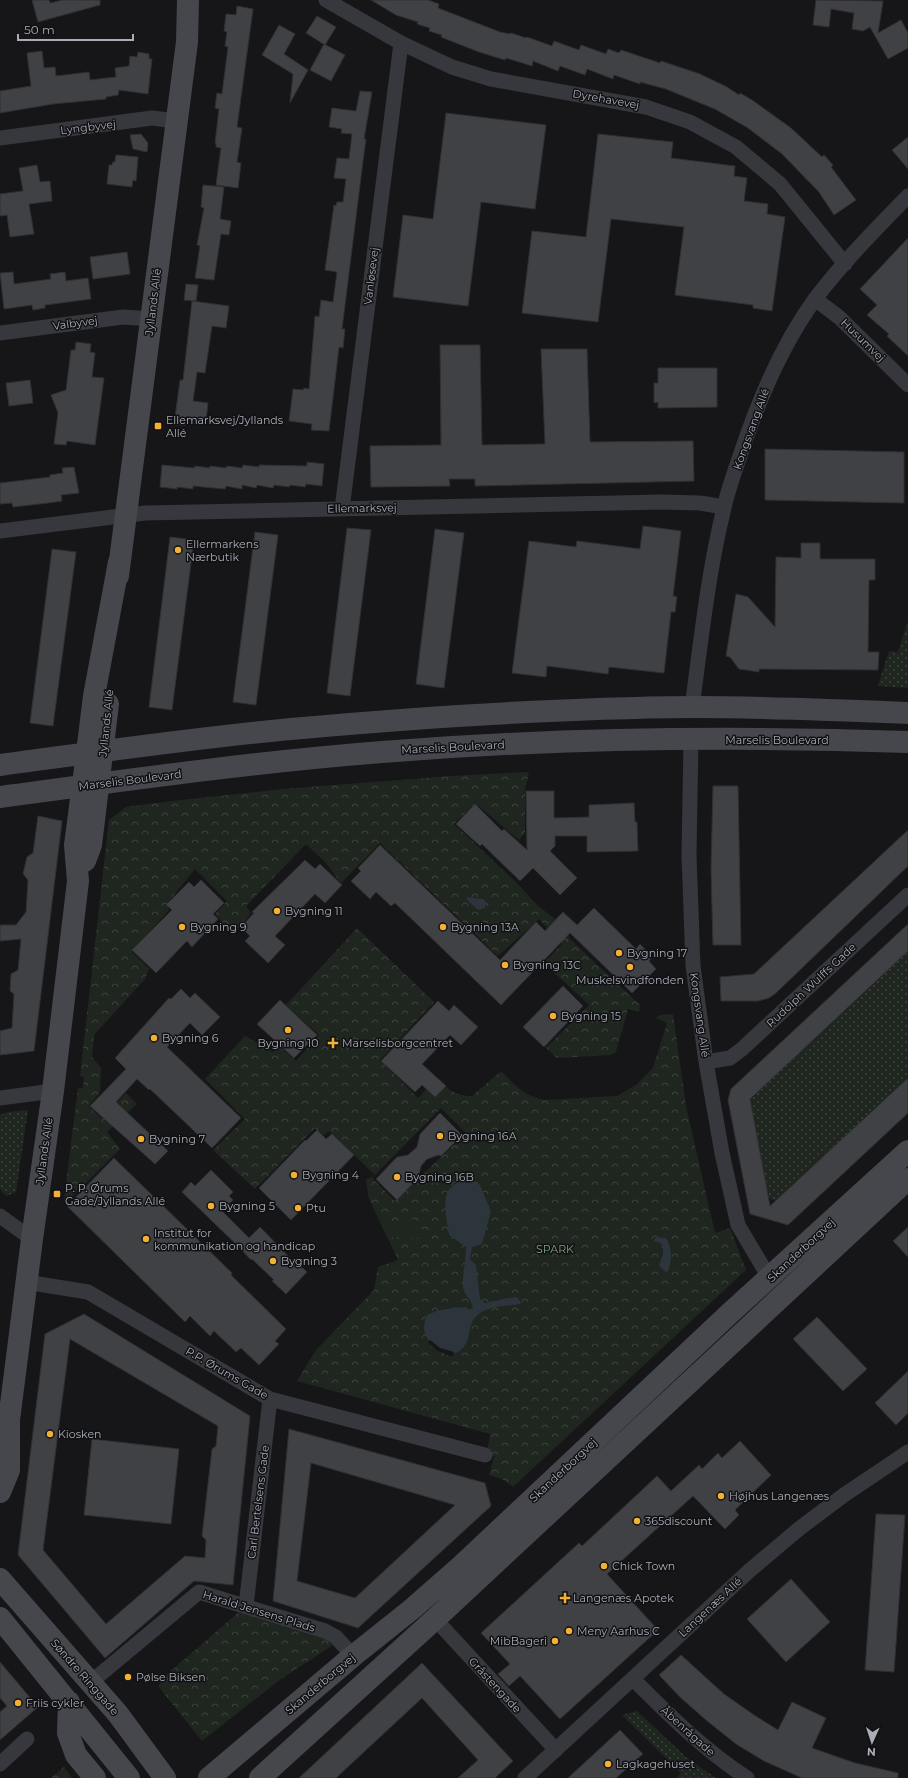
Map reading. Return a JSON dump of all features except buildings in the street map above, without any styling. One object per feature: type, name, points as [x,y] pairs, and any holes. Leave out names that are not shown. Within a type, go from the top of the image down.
[{"type":"street","name":"Jyllands Allé","points":[[0,1492],[9,1470],[5,1428],[53,1091],[78,881],[76,845],[91,785],[95,752],[109,697],[119,562],[187,42],[188,0]]},
{"type":"street","name":"Jyllands Allé","points":[[187,42],[198,0]]},
{"type":"street","name":"Dyrehavevej","points":[[326,0],[401,43],[452,67],[491,79],[646,107],[690,122],[736,147],[780,184],[845,264]]},
{"type":"street","name":"Vanløsevej","points":[[342,509],[401,43]]},
{"type":"street","name":"Lyngbyvej","points":[[0,138],[152,118],[176,121]]},
{"type":"street","name":"Kongsvang Allé","points":[[692,707],[705,610],[724,507],[750,427],[772,371],[794,331],[816,299],[845,264],[908,196]]},
{"type":"street","name":"Husumvej","points":[[816,299],[840,318],[908,385]]},
{"type":"street","name":"Valbyvej","points":[[0,333],[123,317],[151,319]]},
{"type":"street","name":"Ellemarksvej","points":[[0,531],[125,514],[662,502],[700,503],[724,507]]},
{"type":"street","points":[[0,765],[289,729],[403,720],[548,712],[692,707],[796,708],[908,713]]},
{"type":"street","points":[[691,740],[692,707]]},
{"type":"street","name":"Kongsvang Allé","points":[[691,740],[689,855],[693,966],[706,1062],[722,1153],[738,1225],[770,1279]]},
{"type":"street","name":"Marselis Boulevard","points":[[0,797],[198,771],[381,752],[498,744],[691,740],[908,742]]},
{"type":"street","name":"Rudolph Wulffs Gade","points":[[706,1062],[730,1058],[742,1049],[908,895]]},
{"type":"street","points":[[0,1098],[12,1095],[53,1091]]},
{"type":"street","name":"Skanderborgvej","points":[[209,1778],[353,1656],[412,1609],[461,1566],[908,1151]]},
{"type":"street","name":"Skanderborgvej","points":[[260,1778],[435,1619],[908,1178]]},
{"type":"street","points":[[0,1216],[32,1240]]},
{"type":"street","name":"P.P. Ørums Gade","points":[[26,1282],[88,1292],[270,1399],[485,1456]]},
{"type":"street","name":"Carl Bertelsens Gade","points":[[246,1606],[270,1399]]},
{"type":"street","points":[[0,1449],[5,1428]]},
{"type":"street","name":"Langenæs Allé","points":[[525,1778],[749,1571],[800,1528],[844,1495],[908,1452]]},
{"type":"street","name":"Søndre Ringgade","points":[[0,1579],[38,1624],[92,1682],[118,1714],[165,1778]]},
{"type":"street","name":"Harald Jensens Plads","points":[[92,1682],[199,1592],[325,1631],[336,1637],[353,1656]]},
{"type":"street","points":[[0,1618],[69,1702],[128,1778]]},
{"type":"street","name":"Gråstengade","points":[[435,1619],[556,1750]]},
{"type":"street","name":"Åbenrågade","points":[[633,1679],[691,1736],[747,1778]]},
{"type":"street","points":[[69,1702],[68,1733],[76,1755],[94,1778]]},
{"type":"street","points":[[0,1764],[27,1739]]},
{"type":"green space","points":[[908,621],[908,688],[878,686],[889,651],[898,652]]},
{"type":"green space","points":[[529,772],[525,791],[525,833],[519,840],[475,803],[454,824],[515,881],[537,905],[569,930],[569,938],[640,1005],[639,1012],[628,1009],[616,1052],[611,1055],[557,1058],[546,1048],[589,1005],[544,963],[562,944],[539,919],[498,956],[380,843],[341,883],[326,863],[306,844],[246,906],[251,913],[233,935],[215,914],[227,901],[195,869],[166,905],[169,910],[132,952],[149,969],[145,979],[94,1035],[92,1057],[101,1068],[100,1092],[89,1106],[102,1119],[126,1093],[137,1104],[107,1132],[120,1149],[67,1202],[64,1200],[78,1088],[83,1088],[84,1077],[80,1076],[109,820],[126,807],[172,801],[283,789],[451,776]]},
{"type":"green space","name":"SPARK","points":[[357,928],[434,1002],[380,1060],[418,1098],[437,1078],[453,1092],[461,1095],[472,1096],[501,1071],[516,1086],[526,1093],[545,1100],[617,1096],[636,1085],[653,1068],[667,1023],[656,1018],[660,1015],[673,1014],[686,1106],[715,1233],[730,1228],[746,1270],[513,1487],[502,1479],[489,1475],[494,1456],[487,1453],[490,1434],[297,1381],[316,1350],[374,1290],[378,1267],[398,1260],[369,1199],[366,1180],[374,1175],[372,1178],[395,1201],[466,1133],[441,1108],[375,1175],[329,1131],[323,1136],[315,1128],[255,1189],[213,1150],[245,1119],[205,1079],[245,1036],[273,1052],[279,1046],[296,1061],[319,1035],[286,1005]]},
{"type":"green space","points":[[908,951],[908,1078],[776,1201],[768,1198],[750,1099]]},
{"type":"green space","points":[[28,1110],[16,1192],[6,1196],[0,1189],[0,1115],[8,1112]]},
{"type":"green space","points":[[409,1218],[422,1225],[421,1234],[417,1238],[389,1237],[381,1225]]},
{"type":"green space","points":[[240,1611],[326,1639],[333,1645],[281,1679],[202,1741],[158,1686],[164,1677]]},
{"type":"green space","points":[[637,1711],[687,1758],[716,1778],[676,1778],[681,1773],[622,1715]]},
{"type":"green space","points":[[64,1767],[72,1778],[51,1778]]},
{"type":"shaded area","points":[[466,897],[483,899],[487,903],[485,908],[478,910]]},
{"type":"shaded area","points":[[470,1180],[480,1185],[491,1211],[482,1244],[472,1247],[470,1259],[476,1265],[480,1299],[485,1303],[515,1297],[518,1298],[521,1303],[494,1308],[480,1313],[472,1323],[465,1346],[460,1351],[453,1354],[434,1345],[429,1340],[424,1330],[424,1323],[427,1315],[436,1311],[466,1307],[469,1310],[473,1308],[463,1288],[466,1247],[449,1235],[445,1207],[448,1192],[452,1186],[459,1182]]},
{"type":"shaded area","points":[[657,1237],[666,1238],[670,1246],[671,1260],[667,1273],[659,1266],[663,1249],[661,1243],[653,1241]]},
{"type":"pier","points":[[430,1340],[440,1348],[454,1352],[453,1356],[436,1350],[428,1342]]},
{"type":"place","name":"Ellemarksvej/Jyllands Allé","points":[[158,426]]},
{"type":"place","name":"Ellermarkens Nærbutik","points":[[178,550]]},
{"type":"place","name":"Bygning 11","points":[[277,911]]},
{"type":"place","name":"Bygning 9","points":[[182,927]]},
{"type":"place","name":"Bygning 13A","points":[[443,927]]},
{"type":"place","name":"Bygning 17","points":[[619,953]]},
{"type":"place","name":"Bygning 13C","points":[[505,965]]},
{"type":"place","name":"Muskelsvindfonden","points":[[630,967]]},
{"type":"place","name":"Bygning 15","points":[[553,1016]]},
{"type":"place","name":"Bygning 10","points":[[288,1030]]},
{"type":"place","name":"Bygning 6","points":[[154,1038]]},
{"type":"place","name":"Marselisborgcentret","points":[[333,1043]]},
{"type":"place","name":"Bygning 16A","points":[[440,1136]]},
{"type":"place","name":"Bygning 7","points":[[141,1139]]},
{"type":"place","name":"Bygning 4","points":[[294,1175]]},
{"type":"place","name":"Bygning 16B","points":[[397,1177]]},
{"type":"place","name":"P. P. Ørums Gade/Jyllands Allé","points":[[57,1194]]},
{"type":"place","name":"Bygning 5","points":[[211,1206]]},
{"type":"place","name":"Ptu","points":[[298,1208]]},
{"type":"place","name":"Institut for kommunikation og handicap","points":[[146,1239]]},
{"type":"place","name":"Bygning 3","points":[[273,1261]]},
{"type":"place","name":"Kiosken","points":[[50,1434]]},
{"type":"place","name":"Højhus Langenæs","points":[[721,1496]]},
{"type":"place","name":"365discount","points":[[637,1521]]},
{"type":"place","name":"Chick Town","points":[[604,1566]]},
{"type":"place","name":"Langenæs Apotek","points":[[565,1598]]},
{"type":"place","name":"Meny Aarhus C","points":[[569,1631]]},
{"type":"place","name":"MibBageri","points":[[555,1641]]},
{"type":"place","name":"Pølse Biksen","points":[[128,1677]]},
{"type":"place","name":"Friis cykler","points":[[18,1703]]},
{"type":"place","name":"Lagkagehuset","points":[[608,1764]]}]
